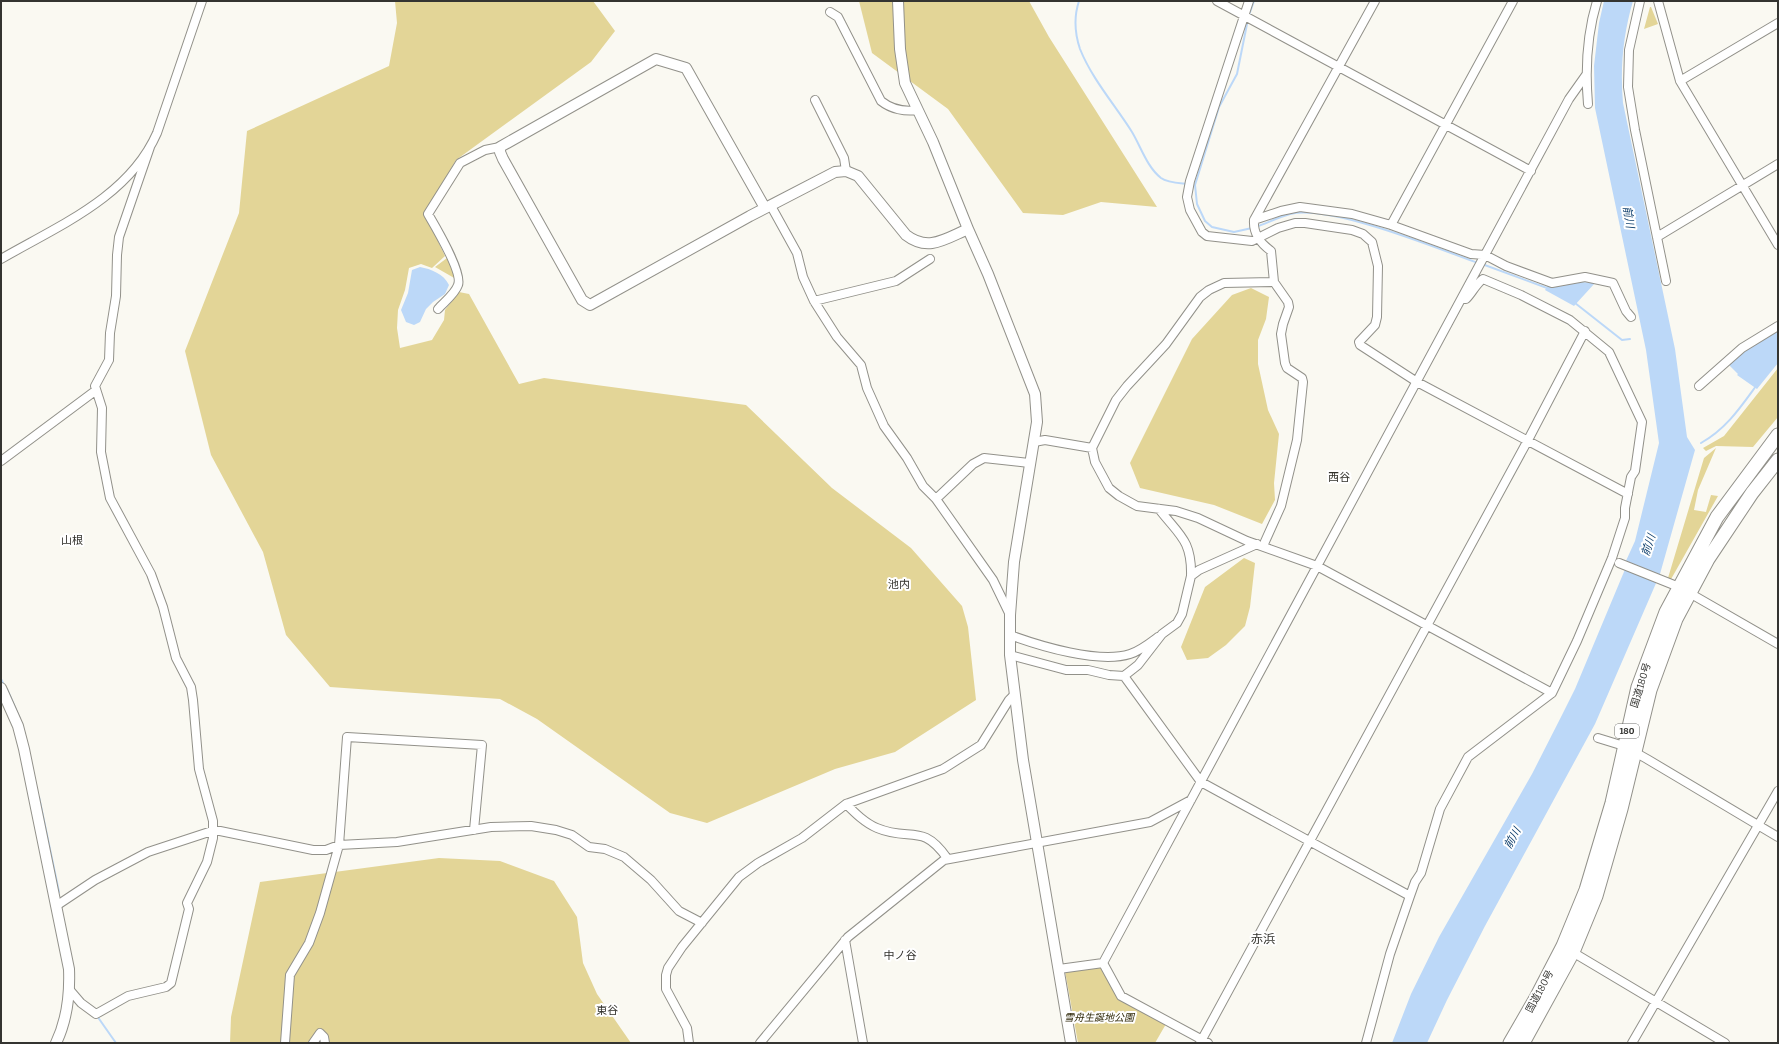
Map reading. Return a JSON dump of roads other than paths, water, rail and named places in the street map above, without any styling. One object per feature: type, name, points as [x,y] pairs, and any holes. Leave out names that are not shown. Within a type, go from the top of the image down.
[{"type":"highway","name":"国道180号","points":[[1522,1043],[1596,896],[1621,809],[1629,750],[1676,620],[1684,590],[1717,517],[1778,435]]},
{"type":"highway","name":"国道180号","points":[[1684,590],[1708,558],[1752,493],[1778,460]]},
{"type":"highway","name":"国道180号","points":[[1510,1043],[1536,998],[1568,949]]},
{"type":"street","points":[[69,989],[81,1003],[96,1014],[128,996],[166,986],[171,983],[189,909],[187,903],[206,862],[213,838],[213,821],[199,770],[191,686],[176,658],[163,607],[151,574],[110,498],[101,452],[102,408],[95,391],[95,386],[99,377],[109,360],[110,334],[116,296],[119,237],[202,1]]},
{"type":"street","points":[[898,1],[905,83],[933,142],[988,274],[1035,394],[1036,422],[1034,442],[1029,463],[1014,562],[1010,616],[1010,655],[1014,695],[1071,1043]]},
{"type":"street","points":[[1217,1],[1531,171]]},
{"type":"street","points":[[1249,1],[1247,17],[1189,184],[1187,197],[1190,210],[1202,232],[1207,236],[1252,241],[1255,229],[1375,1]]},
{"type":"street","points":[[1391,225],[1444,125],[1513,1]]},
{"type":"street","points":[[1588,104],[1586,75],[1592,16],[1597,1]]},
{"type":"street","points":[[1640,1],[1629,50],[1628,87],[1666,281]]},
{"type":"street","points":[[1658,1],[1680,81],[1778,245]]},
{"type":"street","points":[[830,12],[838,17],[881,102],[890,107],[912,111],[918,110]]},
{"type":"street","points":[[1680,81],[1778,23]]},
{"type":"street","points":[[438,309],[458,286],[459,282],[453,261],[428,214],[460,163],[485,150],[500,147],[656,59],[686,68],[768,207],[797,253],[802,277],[814,301],[834,332],[861,365],[867,388],[884,426],[907,458],[923,486],[936,499],[993,580],[1010,616]]},
{"type":"street","points":[[1103,963],[1569,99],[1586,75]]},
{"type":"street","points":[[815,100],[844,158],[846,171]]},
{"type":"street","points":[[1,259],[103,198],[125,180],[150,147]]},
{"type":"street","points":[[500,147],[500,152],[503,159],[582,300],[590,305],[826,175],[846,171],[858,176],[866,183],[906,235],[914,241],[931,244],[968,228]]},
{"type":"street","points":[[1657,237],[1778,164]]},
{"type":"street","points":[[1255,229],[1281,211],[1300,207],[1352,214],[1391,225],[1471,254],[1482,261],[1506,266],[1552,283],[1585,277],[1613,283],[1631,317]]},
{"type":"street","points":[[1255,229],[1278,228],[1295,223],[1305,223],[1352,230],[1363,234],[1372,242],[1378,266],[1377,317],[1375,325],[1359,342],[1360,345],[1417,382],[1628,494]]},
{"type":"street","points":[[1191,576],[1199,570],[1260,545],[1281,506],[1297,440],[1303,382],[1302,378],[1287,368],[1281,334],[1289,307],[1288,302],[1274,282],[1271,251],[1260,243],[1255,229]]},
{"type":"street","points":[[814,301],[896,281],[930,259]]},
{"type":"street","points":[[1366,1043],[1390,954],[1415,882],[1421,873],[1440,810],[1468,757],[1552,693],[1578,641],[1612,558],[1625,518],[1625,508],[1631,477],[1635,471],[1642,422],[1611,356],[1585,331],[1570,320],[1520,295],[1483,280],[1479,282],[1473,292],[1466,299],[1462,299]]},
{"type":"street","points":[[1274,282],[1224,282],[1209,290],[1200,297],[1166,344],[1116,400],[1092,448],[1095,462],[1109,488],[1118,496],[1137,506],[1176,511],[1198,518],[1247,541],[1317,566],[1427,624],[1552,693]]},
{"type":"street","points":[[1699,386],[1742,348],[1778,326]]},
{"type":"street","points":[[1103,963],[1121,996],[1203,1042],[1427,624],[1528,440],[1585,331]]},
{"type":"street","points":[[1,461],[95,391]]},
{"type":"street","points":[[1034,442],[1045,440],[1092,448]]},
{"type":"street","points":[[936,499],[974,464],[984,458],[1029,463]]},
{"type":"street","points":[[1010,635],[1066,652],[1120,657],[1131,654],[1177,623],[1182,614],[1191,576],[1191,558],[1189,548],[1184,538],[1160,509]]},
{"type":"street","points":[[1621,563],[1684,590],[1778,644]]},
{"type":"street","points":[[1010,655],[1066,670],[1088,670],[1109,675],[1124,676],[1138,665],[1162,634]]},
{"type":"street","points":[[1124,676],[1201,782],[1410,896]]},
{"type":"street","points":[[1,688],[18,726],[24,748],[69,969],[69,989],[65,1016],[56,1043]]},
{"type":"street","points":[[689,1043],[687,1028],[666,989],[665,982],[668,968],[682,947],[739,877],[758,863],[802,838],[846,804],[943,770],[974,750],[981,745],[1006,704],[1014,695]]},
{"type":"street","points":[[285,1043],[290,975],[309,943],[320,913],[339,845],[347,736],[482,745],[474,830]]},
{"type":"street","points":[[1598,738],[1647,759],[1778,837]]},
{"type":"street","points":[[1632,1043],[1778,791]]},
{"type":"street","points":[[760,1043],[845,940],[947,858],[1038,844],[1150,822],[1192,799]]},
{"type":"street","points":[[846,804],[856,815],[878,828],[895,833],[921,835],[930,839],[940,848],[947,858]]},
{"type":"street","points":[[56,906],[100,877],[148,852],[212,831],[220,831],[313,850],[326,850],[339,845],[397,842],[474,830],[516,826],[556,830],[572,835],[589,847],[600,847],[624,857],[644,872],[679,912],[702,923]]},
{"type":"street","points":[[845,940],[863,1043]]},
{"type":"street","points":[[1568,949],[1725,1043]]},
{"type":"street","points":[[1059,969],[1103,963]]},
{"type":"street","points":[[313,1043],[320,1033],[324,1037],[325,1043]]},
{"type":"water","name":"前川","points":[[1604,1],[1633,1],[1623,52],[1623,103],[1675,349],[1687,437],[1695,450],[1660,574],[1595,724],[1485,926],[1427,1043],[1392,1043],[1411,994],[1439,937],[1532,774],[1575,689],[1626,567],[1625,563],[1635,541],[1659,443],[1646,350],[1595,108],[1594,66],[1599,23]]},
{"type":"water","points":[[420,267],[441,275],[449,285],[445,294],[426,309],[420,322],[414,325],[406,322],[401,310],[408,293],[412,270]]},
{"type":"water","points":[[1581,282],[1595,283],[1574,306],[1545,290],[1548,285],[1556,287]]},
{"type":"water","points":[[1778,330],[1778,363],[1757,389],[1737,375],[1738,374],[1729,365],[1744,351]]},
{"type":"waterway","points":[[1079,1],[1076,19],[1077,37],[1080,49],[1091,71],[1132,132],[1148,163],[1156,173],[1167,181],[1188,184]]},
{"type":"waterway","points":[[1249,15],[1254,1]]},
{"type":"waterway","points":[[1248,19],[1237,74],[1219,107],[1195,185],[1197,204],[1205,221],[1212,227],[1234,232],[1252,228]]},
{"type":"waterway","points":[[1256,227],[1290,214],[1308,213],[1330,215],[1356,221],[1411,238],[1478,263]]},
{"type":"waterway","points":[[1482,264],[1547,288]]},
{"type":"waterway","points":[[1575,303],[1622,340],[1630,339]]},
{"type":"waterway","points":[[1701,443],[1725,425],[1756,386]]},
{"type":"waterway","points":[[1,679],[4,685]]},
{"type":"waterway","points":[[7,689],[20,719]]},
{"type":"waterway","points":[[39,797],[59,892]]},
{"type":"waterway","points":[[74,970],[74,983]]},
{"type":"waterway","points":[[97,1016],[116,1043]]},
{"type":"district","name":"西谷","points":[[1339,477]]},
{"type":"district","name":"山根","points":[[72,540]]},
{"type":"district","name":"池内","points":[[899,584]]},
{"type":"district","name":"赤浜","points":[[1263,939]]},
{"type":"district","name":"中ノ谷","points":[[900,955]]},
{"type":"district","name":"東谷","points":[[607,1010]]},
{"type":"park label","name":"雪舟生誕地公園","points":[[1099,1017]]}]
